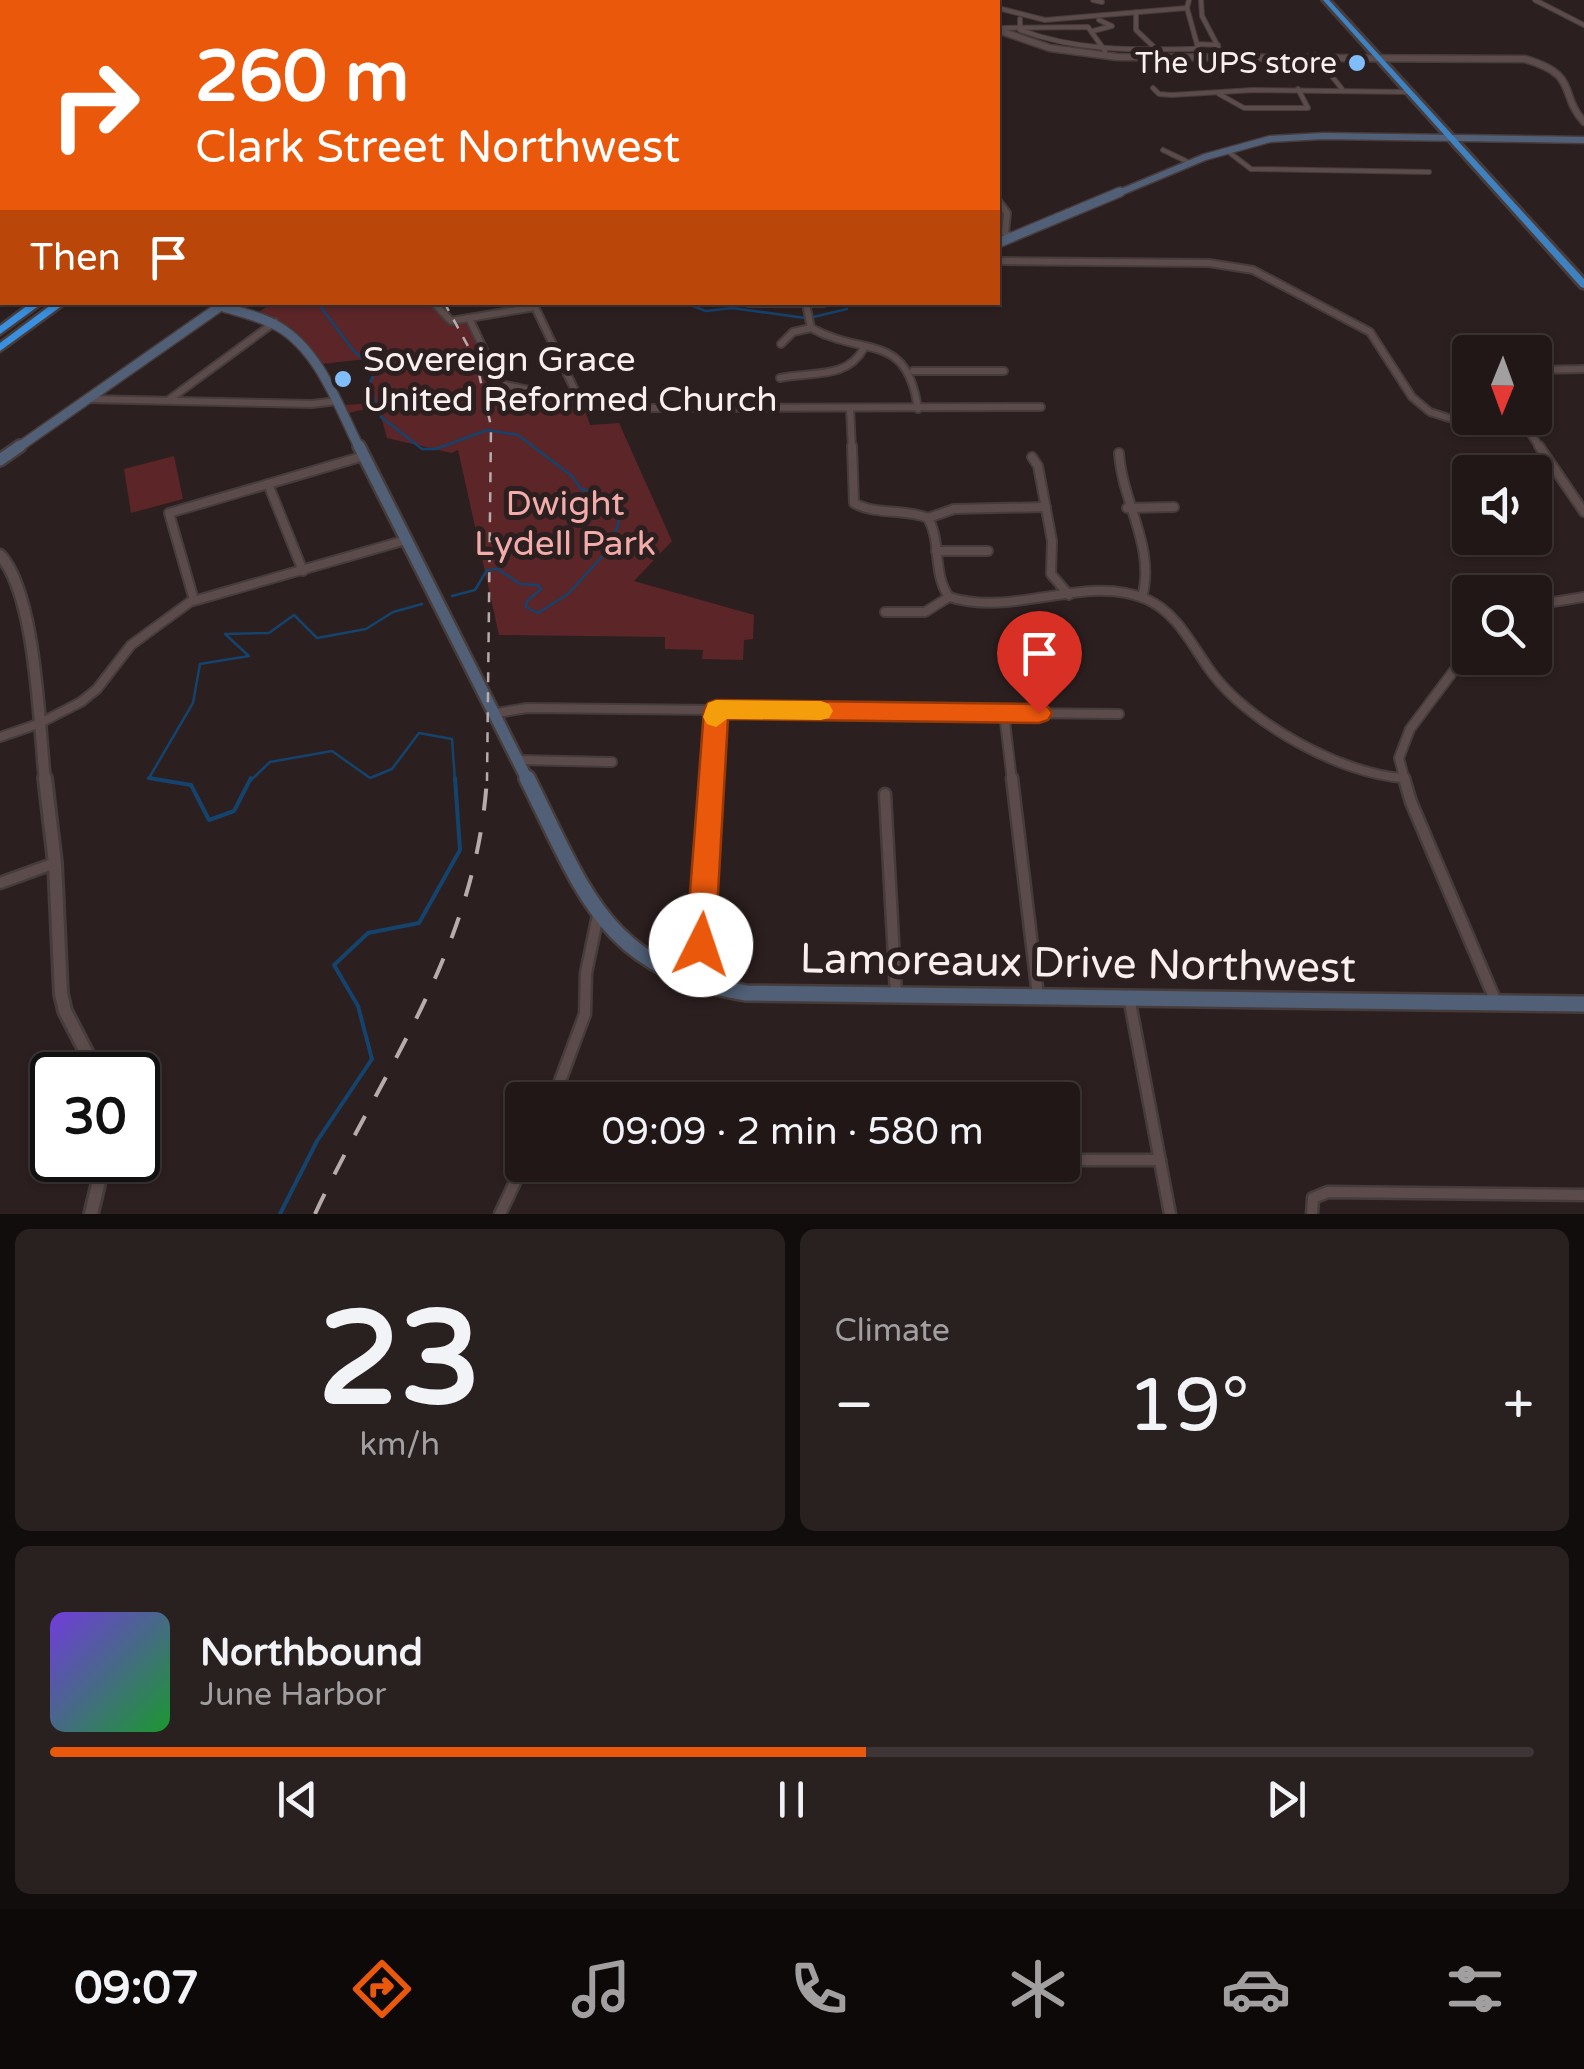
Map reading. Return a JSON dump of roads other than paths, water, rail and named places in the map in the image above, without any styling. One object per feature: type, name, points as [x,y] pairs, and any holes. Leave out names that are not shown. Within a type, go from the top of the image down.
[{"type":"highway","points":[[1326,0],[1584,285]]},
{"type":"highway","points":[[0,331],[36,305]]},
{"type":"highway","points":[[0,348],[58,305]]},
{"type":"main road","points":[[1000,242],[1226,150],[1296,137],[1584,140]]},
{"type":"main road","points":[[0,460],[217,305]]},
{"type":"main road","points":[[221,305],[275,322]]},
{"type":"main road","name":"Lamoreaux Drive Northwest","points":[[275,322],[303,346],[337,401],[598,915],[622,943],[641,957],[698,984],[746,993],[1584,1004]]},
{"type":"street","points":[[1093,0],[1102,2]]},
{"type":"street","points":[[1020,18],[1020,30],[1052,42],[1106,53],[1155,48],[1191,50],[1199,48],[1187,8],[1189,0]]},
{"type":"street","points":[[1201,0],[1202,16],[1223,56]]},
{"type":"street","points":[[1535,0],[1584,25]]},
{"type":"street","points":[[1000,9],[1020,18],[1053,22],[1159,6],[1187,8]]},
{"type":"street","points":[[1136,12],[1136,30],[1155,48]]},
{"type":"street","points":[[1000,29],[1112,26],[1095,18]]},
{"type":"street","points":[[1090,29],[1095,18]]},
{"type":"street","points":[[1090,29],[1106,53]]},
{"type":"street","points":[[1000,30],[1050,48],[1106,53],[1514,57],[1551,69],[1572,89],[1574,111],[1584,122]]},
{"type":"street","points":[[1197,44],[1218,45]]},
{"type":"street","points":[[1315,55],[1342,90]]},
{"type":"street","points":[[1153,88],[1164,95],[1406,89]]},
{"type":"street","points":[[1219,94],[1240,107],[1308,108],[1298,89]]},
{"type":"street","points":[[1162,150],[1190,163]]},
{"type":"street","points":[[1226,150],[1251,169],[1430,172]]},
{"type":"street","points":[[1000,204],[1007,213],[1005,233],[1012,237]]},
{"type":"street","points":[[1000,261],[1242,267],[1370,332],[1412,397],[1430,412],[1452,420]]},
{"type":"street","points":[[435,305],[451,321],[522,306],[537,309],[580,400]]},
{"type":"street","points":[[806,305],[810,328]]},
{"type":"street","points":[[469,318],[498,382],[580,400],[639,408],[1041,407]]},
{"type":"street","points":[[168,401],[275,322]]},
{"type":"street","points":[[781,344],[793,332],[810,328],[830,340],[898,357],[913,371],[918,409]]},
{"type":"street","points":[[780,378],[846,369],[861,357],[864,348]]},
{"type":"street","points":[[1552,370],[1584,369]]},
{"type":"street","points":[[913,371],[1004,371]]},
{"type":"street","points":[[88,399],[312,404],[337,401]]},
{"type":"street","points":[[850,408],[856,507],[914,511],[928,518],[934,528],[938,581],[949,598]]},
{"type":"street","points":[[1532,435],[1584,512]]},
{"type":"street","points":[[1119,453],[1128,508],[1150,576],[1142,597]]},
{"type":"street","points":[[194,600],[169,513],[364,456]]},
{"type":"street","points":[[1032,457],[1052,541],[1050,574],[1068,595]]},
{"type":"street","points":[[268,484],[303,571]]},
{"type":"street","points":[[1128,508],[1174,506]]},
{"type":"street","points":[[928,518],[962,508],[1046,508]]},
{"type":"street","points":[[0,737],[38,724],[92,694],[128,648],[194,600],[406,540]]},
{"type":"street","points":[[936,551],[988,551]]},
{"type":"street","points":[[0,556],[14,569],[21,588],[55,864],[61,994],[87,1052]]},
{"type":"street","points":[[885,612],[925,612],[949,598],[1013,603],[1050,601],[1103,590],[1142,597],[1177,620],[1214,678],[1241,701],[1327,758],[1374,776],[1403,778]]},
{"type":"street","points":[[1552,603],[1584,597]]},
{"type":"street","points":[[1452,673],[1410,729],[1399,758],[1403,778],[1496,1002]]},
{"type":"street","points":[[497,713],[528,708],[1119,714]]},
{"type":"street","points":[[698,984],[716,710]]},
{"type":"street","points":[[1004,713],[1038,996]]},
{"type":"street","points":[[519,760],[612,762]]},
{"type":"street","points":[[885,794],[896,995]]},
{"type":"street","points":[[0,883],[55,864]]},
{"type":"street","points":[[560,1082],[585,1014],[586,974],[598,915]]},
{"type":"street","points":[[1129,998],[1170,1214]]},
{"type":"street","points":[[1080,1160],[1160,1160]]},
{"type":"street","points":[[91,1214],[99,1182]]},
{"type":"street","points":[[500,1214],[515,1182]]},
{"type":"street","points":[[1312,1214],[1313,1198],[1328,1192],[1584,1195]]},
{"type":"waterway","points":[[319,305],[353,350],[375,370],[369,385],[381,417],[422,449],[436,449],[487,430],[518,435],[572,476],[581,489],[622,498],[618,525],[608,550],[568,594],[538,613],[526,607],[527,601],[541,589],[538,585],[520,584],[498,569],[487,570],[475,590],[452,596]]},
{"type":"waterway","points":[[690,305],[706,311],[732,308],[805,318]]},
{"type":"waterway","points":[[813,317],[847,309]]},
{"type":"waterway","points":[[149,778],[193,703],[200,664],[249,656],[225,634],[269,633],[294,615],[317,638],[366,629],[393,612],[422,604]]},
{"type":"waterway","points":[[250,781],[270,762],[332,751],[370,778],[392,769],[419,733],[452,739],[455,781]]},
{"type":"waterway","points":[[149,778],[191,785],[209,820],[234,811],[251,778]]},
{"type":"waterway","points":[[149,778],[164,781]]},
{"type":"waterway","points":[[280,1214],[317,1141],[372,1059],[358,1006],[334,965],[368,933],[419,923],[460,850],[455,778]]},
{"type":"railway","points":[[446,305],[476,361],[491,426],[487,781]]},
{"type":"railway","points":[[315,1214],[446,952],[479,840],[487,778]]},
{"type":"place","name":"The UPS store","points":[[1357,63]]},
{"type":"place","name":"Sovereign Grace United Reformed Church","points":[[343,379]]},
{"type":"park label","name":"Dwight Lydell Park","points":[[565,523]]}]
